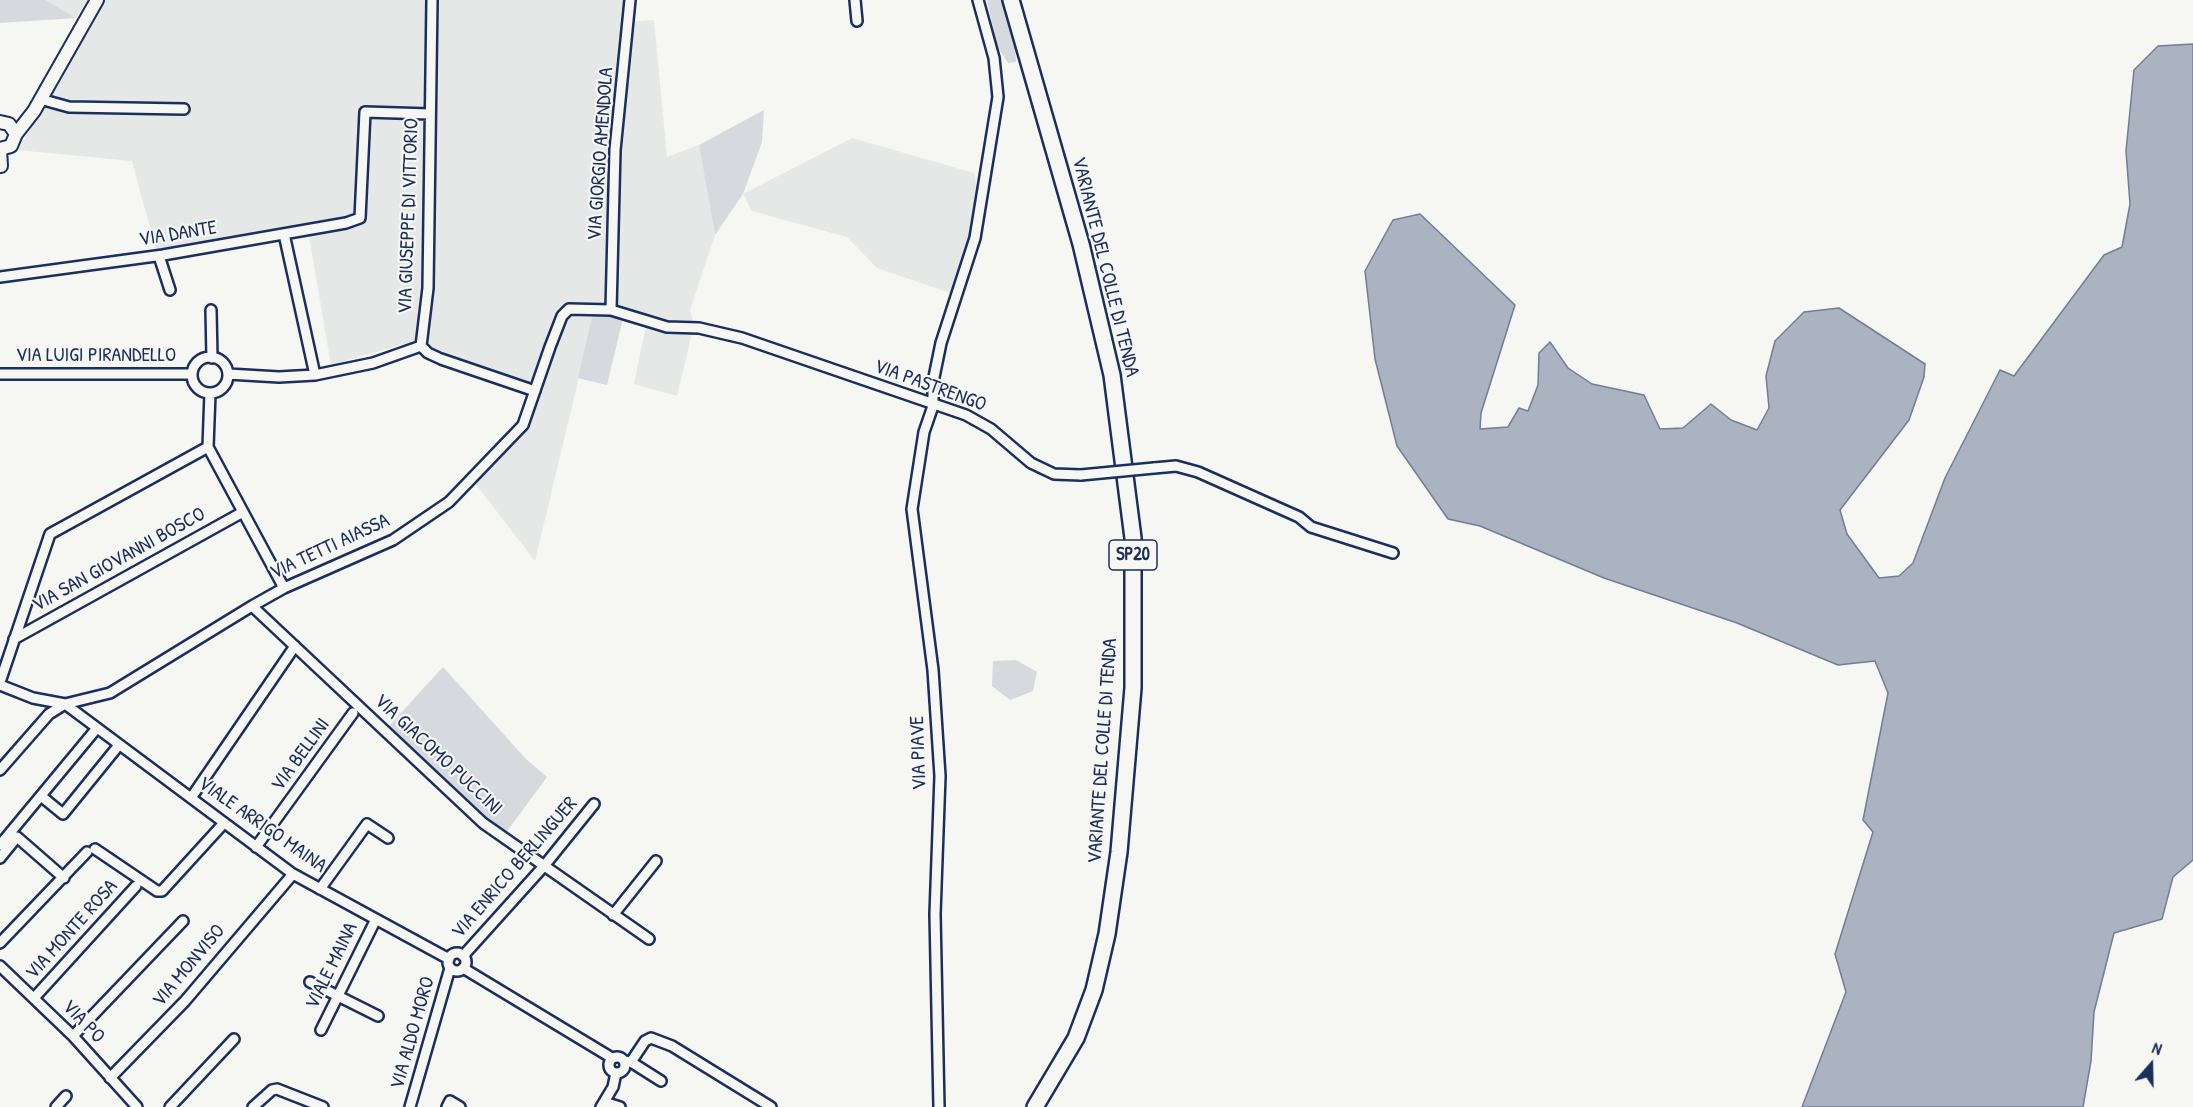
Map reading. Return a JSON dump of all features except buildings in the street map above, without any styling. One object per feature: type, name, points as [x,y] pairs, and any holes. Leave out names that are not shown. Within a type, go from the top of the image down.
[{"type":"main road","name":"VARIANTE DEL COLLE DI TENDA","points":[[1011,0],[1081,243],[1112,375],[1133,538],[1133,688],[1119,852],[1107,934],[1094,990],[1076,1038],[1035,1107]]},
{"type":"street","points":[[0,167],[4,148],[15,140],[8,127],[34,111],[97,0]]},
{"type":"street","name":"VIA GIUSEPPE DI VITTORIO","points":[[421,346],[427,307],[432,0]]},
{"type":"street","name":"VIA GIORGIO AMENDOLA","points":[[611,310],[615,150],[630,0]]},
{"type":"street","points":[[855,0],[857,21]]},
{"type":"street","name":"VIA PIAVE","points":[[939,1107],[935,914],[940,777],[933,670],[912,509],[924,432],[933,406],[941,342],[975,238],[998,97],[994,58],[978,0]]},
{"type":"street","points":[[40,99],[69,107],[183,109]]},
{"type":"street","name":"VIA DANTE","points":[[0,277],[159,256],[360,219],[365,112],[430,114]]},
{"type":"street","points":[[284,234],[315,375]]},
{"type":"street","points":[[159,256],[170,290]]},
{"type":"street","name":"VIA TETTI AIASSA","points":[[0,770],[50,714],[65,704],[110,693],[252,606],[284,588],[393,540],[449,502],[523,425],[565,312],[577,308],[611,310]]},
{"type":"street","points":[[211,310],[212,358]]},
{"type":"street","name":"VIA PASTRENGO","points":[[611,310],[667,327],[699,328],[733,336],[932,402],[981,422],[1031,463],[1054,474],[1081,475],[1176,466],[1198,472],[1299,517],[1311,527],[1393,553]]},
{"type":"street","points":[[228,374],[279,377],[315,375],[373,363],[421,346],[428,353],[441,359],[535,391]]},
{"type":"street","points":[[212,358],[223,363],[228,374],[221,389],[210,393],[195,386],[192,374],[201,360],[212,358]]},
{"type":"street","name":"VIA LUIGI PIRANDELLO","points":[[0,374],[192,374]]},
{"type":"street","points":[[210,393],[208,447],[284,588]]},
{"type":"street","points":[[65,704],[33,698],[0,684],[50,534],[208,447]]},
{"type":"street","name":"VIA SAN GIOVANNI BOSCO","points":[[14,639],[243,512]]},
{"type":"street","name":"VIA GIACOMO PUCCINI","points":[[252,606],[483,823],[649,939]]},
{"type":"street","points":[[191,798],[295,646]]},
{"type":"street","name":"VIALE ARRIGO MAINA","points":[[65,704],[292,874],[376,919],[449,964]]},
{"type":"street","name":"VIA BELLINI","points":[[256,847],[353,713]]},
{"type":"street","points":[[0,845],[97,728]]},
{"type":"street","points":[[41,796],[63,814],[119,745]]},
{"type":"street","name":"VIA ENRICO BERLINGUER","points":[[463,956],[544,866],[594,804]]},
{"type":"street","points":[[0,943],[91,851],[157,891],[162,891],[224,823]]},
{"type":"street","points":[[320,889],[367,824],[388,838]]},
{"type":"street","points":[[0,858],[17,837],[63,877]]},
{"type":"street","points":[[613,915],[656,861]]},
{"type":"street","name":"VIA MONVISO","points":[[110,1078],[185,1001],[292,874]]},
{"type":"street","name":"VIA MONTE ROSA","points":[[34,998],[136,886]]},
{"type":"street","name":"VIALE MAINA","points":[[321,1029],[376,919]]},
{"type":"street","points":[[73,1036],[183,921]]},
{"type":"street","points":[[455,954],[463,956],[464,968],[458,971],[449,964],[455,954]]},
{"type":"street","name":"VIA ALDO MORO","points":[[410,1107],[449,964]]},
{"type":"street","name":"VIA PO","points":[[0,966],[73,1036],[137,1107]]},
{"type":"street","points":[[464,968],[612,1058],[619,1057],[628,1061],[661,1081]]},
{"type":"street","points":[[310,982],[378,1016]]},
{"type":"street","points":[[612,1058],[609,1064],[610,1070],[615,1073],[622,1072],[645,1041],[651,1038],[672,1046],[771,1107]]},
{"type":"street","points":[[170,1107],[234,1039]]},
{"type":"street","points":[[615,1073],[613,1087],[603,1104],[620,1107]]},
{"type":"street","points":[[253,1107],[272,1090],[277,1089],[323,1107]]},
{"type":"street","points":[[56,1107],[66,1096]]},
{"type":"street","points":[[447,1107],[450,1101],[460,1107]]},
{"type":"shaded area","points":[[0,0],[45,0],[76,18],[0,23]]},
{"type":"shaded area","points":[[45,0],[87,0],[76,18]]},
{"type":"shaded area","points":[[104,0],[625,0],[626,22],[654,20],[667,157],[699,145],[715,235],[690,310],[694,325],[677,396],[634,384],[646,326],[623,318],[594,314],[535,561],[474,482],[525,430],[536,394],[404,344],[331,365],[309,236],[156,250],[132,161],[18,150]]},
{"type":"shaded area","points":[[987,0],[1004,0],[1015,40],[1016,62],[1008,63],[997,46]]},
{"type":"shaded area","points":[[2193,44],[2193,860],[2173,877],[2162,919],[2114,933],[2094,1012],[2091,1061],[2083,1107],[1802,1107],[1846,992],[1835,954],[1873,832],[1863,820],[1888,693],[1875,661],[1838,665],[1737,623],[1604,578],[1480,526],[1448,519],[1397,446],[1375,359],[1365,271],[1393,220],[1420,214],[1515,305],[1481,413],[1480,429],[1508,427],[1519,408],[1528,411],[1538,385],[1539,353],[1550,342],[1568,368],[1592,384],[1644,395],[1660,429],[1683,428],[1711,404],[1731,420],[1757,430],[1769,408],[1766,376],[1775,341],[1804,312],[1839,308],[1925,364],[1924,377],[1909,420],[1840,510],[1847,534],[1879,578],[1899,576],[1913,563],[1945,478],[2000,370],[2014,376],[2104,255],[2122,247],[2130,204],[2126,151],[2134,70],[2158,46]]},
{"type":"shaded area","points":[[764,110],[762,142],[743,194],[715,235],[699,145]]},
{"type":"shaded area","points":[[852,138],[974,173],[979,197],[974,230],[953,294],[877,268],[847,237],[752,211],[743,194]]},
{"type":"shaded area","points":[[593,313],[623,318],[607,385],[578,378]]},
{"type":"shaded area","points":[[1016,660],[1037,672],[1033,691],[1010,700],[992,686],[993,661]]},
{"type":"shaded area","points":[[443,667],[526,759],[547,777],[505,834],[389,726]]}]
